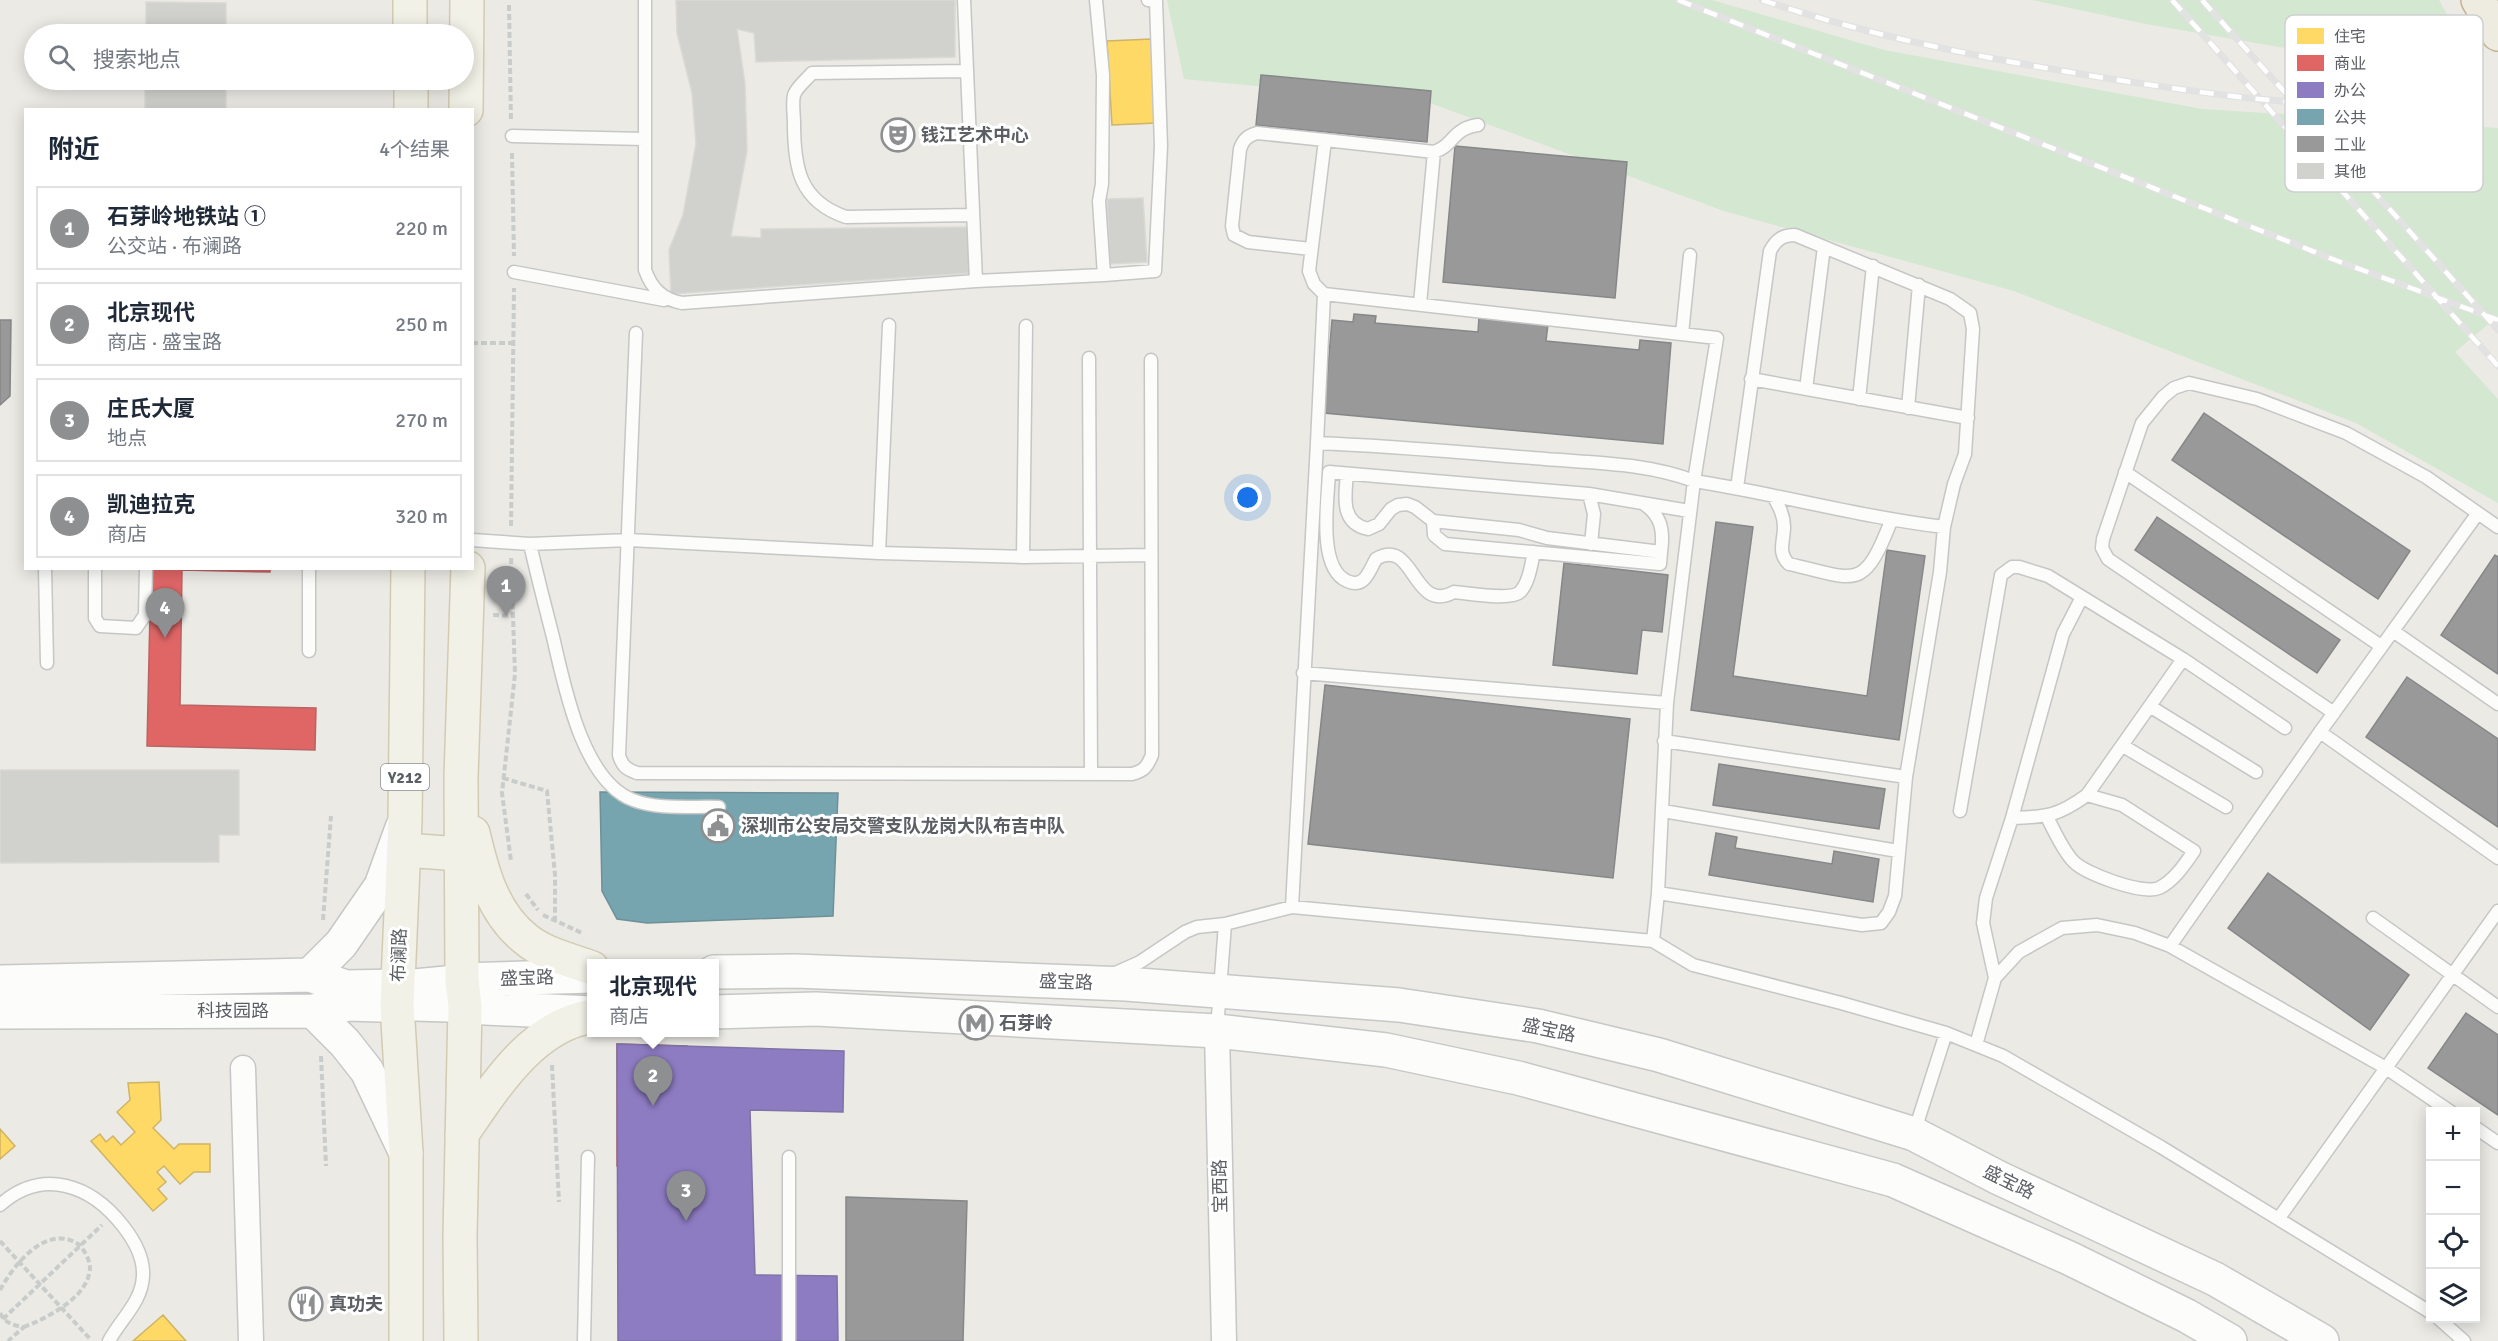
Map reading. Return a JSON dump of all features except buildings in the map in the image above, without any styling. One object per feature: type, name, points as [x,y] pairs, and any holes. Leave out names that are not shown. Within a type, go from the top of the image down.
[{"type":"highway","points":[[2478,0],[2498,34]]},
{"type":"main road","points":[[410,0],[410,24]]},
{"type":"main road","points":[[467,0],[467,24]]},
{"type":"main road","points":[[411,90],[411,108]]},
{"type":"main road","points":[[466,90],[466,108]]},
{"type":"main road","name":"布澜路","points":[[406,1341],[406,1153],[398,996],[404,835],[408,570]]},
{"type":"main road","points":[[461,1341],[463,994],[461,777],[468,570]]},
{"type":"main road","points":[[461,777],[483,874],[508,921],[528,941],[592,953]]},
{"type":"main road","points":[[310,975],[341,944],[381,886],[404,835],[461,854]]},
{"type":"main road","name":"盛宝路","points":[[719,972],[795,970],[1089,983],[1400,1005],[1538,1026],[1659,1055],[1914,1134],[1999,1178],[2215,1279],[2322,1341]]},
{"type":"main road","name":"科技园路","points":[[0,982],[310,975],[346,987],[398,996]]},
{"type":"main road","name":"盛宝路","points":[[463,994],[587,977]]},
{"type":"main road","name":"盛宝路","points":[[463,994],[587,1014]]},
{"type":"main road","name":"科技园路","points":[[0,1012],[313,1011],[398,996]]},
{"type":"main road","points":[[719,1012],[816,1009],[1217,1031],[1386,1050],[1518,1078],[1893,1180],[2069,1258],[2187,1316],[2230,1341]]},
{"type":"main road","points":[[313,1011],[345,1043],[367,1071],[406,1153]]},
{"type":"main road","points":[[462,1134],[498,1083],[534,1044],[562,1026],[587,1017]]},
{"type":"street","name":"科技园路","points":[[398,996],[463,994]]},
{"type":"street","name":"宝西路","points":[[1217,1031],[1224,1341]]},
{"type":"street","points":[[243,1068],[251,1341]]},
{"type":"lane","points":[[645,0],[645,270],[653,288],[668,300]]},
{"type":"lane","points":[[964,0],[976,281]]},
{"type":"lane","points":[[1096,0],[1103,75],[1100,201],[1104,275]]},
{"type":"lane","points":[[514,272],[682,303],[976,281],[1155,271],[1161,146],[1156,1],[1148,0]]},
{"type":"lane","points":[[967,71],[812,73],[794,95],[794,155],[798,172],[805,186],[829,211],[837,214],[846,217],[973,215]]},
{"type":"lane","points":[[1311,249],[1248,242],[1234,235],[1232,226],[1239,149],[1242,142],[1249,136],[1257,133],[1434,152],[1442,149],[1464,127],[1478,125]]},
{"type":"lane","points":[[512,136],[645,139]]},
{"type":"lane","points":[[1325,140],[1309,271],[1314,284],[1324,294],[1718,338],[1689,511],[1667,703],[1663,811],[1653,941]]},
{"type":"lane","points":[[1420,304],[1434,152]]},
{"type":"lane","points":[[1658,893],[1862,926],[1881,923],[1892,905],[1906,777],[1941,572],[1944,527],[1954,484],[1965,454],[1973,320],[1970,314],[1957,303],[1919,285],[1795,235],[1785,236],[1774,242],[1770,251],[1737,488]]},
{"type":"lane","points":[[1806,389],[1824,247]]},
{"type":"lane","points":[[1682,334],[1690,255]]},
{"type":"lane","points":[[1859,399],[1873,266]]},
{"type":"lane","points":[[1908,408],[1919,285]]},
{"type":"lane","points":[[1292,907],[1324,294]]},
{"type":"lane","points":[[879,553],[889,326]]},
{"type":"lane","points":[[1023,557],[1026,326]]},
{"type":"lane","points":[[636,333],[619,755],[621,764],[637,773],[1132,774],[1148,766],[1152,755],[1151,360]]},
{"type":"lane","points":[[1089,358],[1091,773]]},
{"type":"lane","points":[[1751,379],[1968,418]]},
{"type":"lane","points":[[2334,713],[2108,559],[2102,548],[2103,539],[2142,423],[2151,410],[2174,388],[2188,383],[2257,399],[2346,433],[2426,477],[2498,526]]},
{"type":"lane","points":[[1317,443],[1387,446],[1645,468],[1676,474],[1694,481],[1891,520],[1944,527]]},
{"type":"lane","points":[[1534,552],[1520,592],[1509,597],[1454,592],[1448,596],[1434,595],[1421,587],[1398,556],[1389,555],[1376,560],[1368,576],[1362,581],[1358,583],[1344,580],[1333,565],[1326,535],[1329,472],[1589,494],[1689,511]]},
{"type":"lane","points":[[2125,472],[2381,646]]},
{"type":"lane","points":[[1347,474],[1346,508],[1354,524],[1368,529],[1374,527],[1391,509],[1407,504],[1433,520],[1519,530],[1547,538],[1661,552]]},
{"type":"lane","points":[[1589,494],[1594,514],[1591,544]]},
{"type":"lane","points":[[1773,496],[1781,510],[1784,528],[1782,554],[1784,560],[1789,564],[1851,578],[1864,573],[1875,557],[1891,520]]},
{"type":"lane","points":[[1433,520],[1434,535],[1445,544],[1660,564],[1662,526],[1652,509],[1643,503]]},
{"type":"lane","points":[[2170,946],[2381,646],[2478,513]]},
{"type":"lane","points":[[474,540],[530,544],[629,540],[879,553],[1023,557],[1151,555]]},
{"type":"lane","points":[[530,544],[573,719],[592,759],[608,780],[631,800],[647,804],[719,807]]},
{"type":"lane","points":[[1960,811],[2001,575],[2012,567],[2048,576],[2183,659],[2285,728]]},
{"type":"lane","points":[[45,570],[47,663]]},
{"type":"lane","points":[[94,570],[95,618],[100,626],[136,628],[145,615],[146,570]]},
{"type":"lane","points":[[309,570],[309,651]]},
{"type":"lane","points":[[1995,978],[1983,923],[1986,898],[2012,818],[2063,634],[2082,597]]},
{"type":"lane","points":[[2393,631],[2498,704]]},
{"type":"lane","points":[[2012,818],[2047,818],[2069,808],[2087,795],[2183,659]]},
{"type":"lane","points":[[1304,673],[1667,703]]},
{"type":"lane","points":[[2151,707],[2256,772]]},
{"type":"lane","points":[[2320,732],[2498,858]]},
{"type":"lane","points":[[1664,741],[1906,777]]},
{"type":"lane","points":[[2123,746],[2226,807]]},
{"type":"lane","points":[[2047,818],[2061,845],[2074,863],[2086,872],[2146,890],[2159,888],[2177,874],[2194,851],[2122,805],[2087,795]]},
{"type":"lane","points":[[1663,811],[1898,851]]},
{"type":"lane","points":[[1089,983],[1140,962],[1185,932],[1197,927],[1225,924],[1292,907],[1653,941],[1693,965],[1946,1033],[2003,1056],[2161,1147],[2426,1310]]},
{"type":"lane","points":[[2279,1218],[2498,911]]},
{"type":"lane","points":[[2373,918],[2498,1007]]},
{"type":"lane","points":[[1217,1031],[1225,924]]},
{"type":"lane","points":[[1976,1045],[1995,978],[2019,952],[2062,928],[2097,925],[2135,933],[2170,946],[2386,1068],[2444,1107]]},
{"type":"lane","points":[[1914,1134],[1946,1033]]},
{"type":"lane","points":[[2480,1131],[2498,1143]]},
{"type":"lane","points":[[584,1341],[588,1157]]},
{"type":"lane","points":[[789,1157],[789,1341]]},
{"type":"lane","points":[[0,1205],[8,1198],[31,1187],[54,1183],[79,1189],[96,1198],[130,1234],[139,1252],[143,1276],[139,1295],[109,1341]]},
{"type":"lane","points":[[2444,1323],[2464,1341]]},
{"type":"path","points":[[509,5],[514,272],[511,543],[515,674],[502,793],[512,868]]},
{"type":"path","points":[[474,343],[514,343]]},
{"type":"path","points":[[503,778],[547,791],[555,875]]},
{"type":"path","points":[[322,929],[331,816]]},
{"type":"path","points":[[521,887],[542,915],[592,953]]},
{"type":"path","points":[[320,1054],[326,1166]]},
{"type":"path","points":[[552,1076],[559,1202]]},
{"type":"path","points":[[3,1319],[113,1214]]},
{"type":"path","points":[[0,1290],[8,1274],[19,1262],[33,1248],[45,1242],[69,1240],[80,1246],[87,1257],[90,1268],[80,1290],[62,1308],[49,1317],[24,1327],[8,1341]]},
{"type":"path","points":[[0,1241],[92,1341]]},
{"type":"path","points":[[0,1313],[3,1319],[15,1326],[24,1327]]},
{"type":"green space","points":[[1167,0],[1712,0],[1884,50],[2202,109],[2285,114],[2285,192],[2483,192],[2483,127],[2498,128],[2498,316],[2455,352],[2498,399],[2498,503],[2356,423],[2014,291],[1724,211],[1430,103],[1184,79]]},
{"type":"green space","points":[[2032,0],[2439,0],[2447,15],[2285,15],[2285,48],[2146,24]]},
{"type":"railway","points":[[1678,0],[2335,260],[2498,320]]},
{"type":"railway","points":[[1762,0],[1848,26],[1935,47],[2111,79],[2212,94],[2285,102]]},
{"type":"railway","points":[[2172,0],[2285,127]]},
{"type":"railway","points":[[2202,0],[2285,93]]},
{"type":"railway","points":[[2343,192],[2498,366]]},
{"type":"railway","points":[[2374,192],[2498,330]]},
{"type":"place","name":"钱江艺术中心","points":[[898,135]]},
{"type":"place","name":"石芽岭地铁站 ①","points":[[506,616]]},
{"type":"place","name":"凯迪拉克","points":[[165,638]]},
{"type":"place","name":"深圳市公安局交警支队龙岗大队布吉中队","points":[[718,826]]},
{"type":"place","name":"石芽岭","points":[[976,1023]]},
{"type":"place","name":"北京现代","points":[[653,1106]]},
{"type":"place","name":"庄氏大厦","points":[[686,1221]]},
{"type":"place","name":"真功夫","points":[[306,1304]]}]
